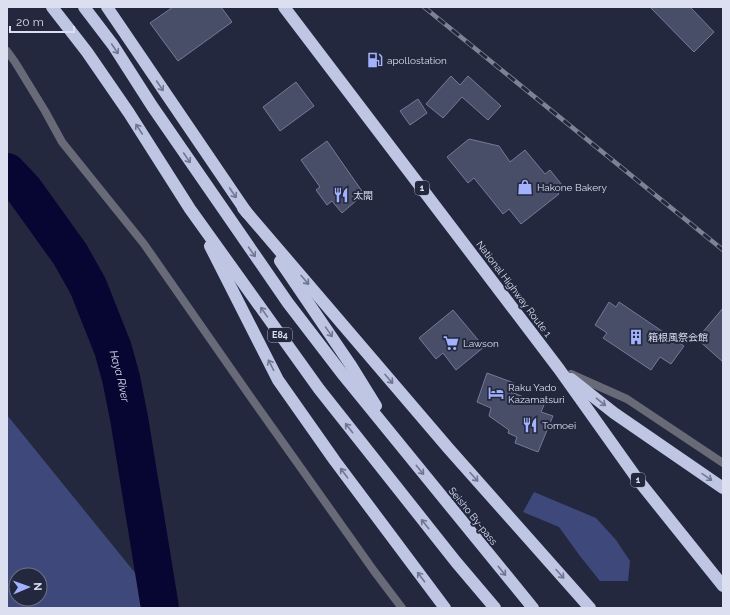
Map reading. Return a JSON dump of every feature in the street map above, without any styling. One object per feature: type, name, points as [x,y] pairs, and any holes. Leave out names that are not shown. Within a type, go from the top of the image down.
[{"type":"highway","points":[[52,7],[87,52],[129,113],[190,209],[278,380],[335,461],[445,608]]},
{"type":"highway","name":"E84","points":[[84,7],[113,45],[152,106],[293,309],[344,376],[396,440]]},
{"type":"highway","points":[[106,7],[243,208],[449,449],[590,608]]},
{"type":"highway","name":"National Highway Route 1","points":[[284,7],[559,369],[638,480],[723,586]]},
{"type":"highway","name":"E84","points":[[243,208],[350,364],[396,440]]},
{"type":"highway","name":"E84","points":[[190,209],[319,389],[456,562],[495,608]]},
{"type":"highway","points":[[559,369],[614,413],[723,488]]},
{"type":"highway","name":"Seisho By-pass","points":[[396,440],[533,608]]},
{"type":"street","points":[[7,51],[45,111],[62,142],[144,244],[252,399],[402,608]]},
{"type":"street","points":[[559,369],[627,399],[723,463]]},
{"type":"shaded area","points":[[7,415],[140,579],[147,608],[7,608]]},
{"type":"shaded area","points":[[534,492],[596,518],[616,540],[630,561],[628,581],[600,581],[559,527],[523,512]]},
{"type":"building","points":[[173,7],[221,7],[232,22],[178,61],[150,23]]},
{"type":"building","points":[[650,7],[690,7],[714,32],[694,52]]},
{"type":"building","points":[[451,76],[460,85],[468,76],[501,106],[488,120],[462,97],[443,118],[426,104]]},
{"type":"building","points":[[296,82],[314,106],[280,131],[263,107]]},
{"type":"building","points":[[418,99],[427,113],[410,125],[400,111]]},
{"type":"building","name":"Hakone Bakery","points":[[469,139],[499,146],[510,162],[525,150],[545,174],[550,170],[562,185],[556,190],[559,194],[521,224],[509,209],[503,214],[474,178],[468,183],[447,157]]},
{"type":"building","points":[[327,141],[364,194],[342,213],[332,201],[327,205],[316,190],[320,187],[301,160]]},
{"type":"building","name":"箱根風祭会館","points":[[609,302],[616,307],[619,302],[684,346],[671,364],[660,357],[651,370],[603,338],[607,333],[595,325]]},
{"type":"building","points":[[723,308],[723,362],[697,339]]},
{"type":"building","name":"Lawson","points":[[453,310],[484,347],[456,370],[443,353],[436,359],[419,338]]},
{"type":"building","points":[[487,373],[514,383],[511,392],[544,405],[541,412],[553,416],[538,452],[515,443],[517,437],[508,433],[509,430],[489,416],[491,408],[477,402]]},
{"type":"waterway","name":"Haya River","points":[[7,172],[24,190],[70,254],[88,286],[113,349],[121,378],[129,418],[160,608]]},
{"type":"railway","points":[[424,7],[723,250]]},
{"type":"place","name":"apollostation","points":[[375,60]]},
{"type":"place","name":"Hakone Bakery","points":[[525,187]]},
{"type":"place","name":"太閤","points":[[341,195]]},
{"type":"place","name":"箱根風祭会館","points":[[636,337]]},
{"type":"place","name":"Lawson","points":[[451,343]]},
{"type":"place","name":"Raku Yado Kazamatsuri","points":[[496,393]]},
{"type":"place","name":"Tomoei","points":[[530,425]]}]
